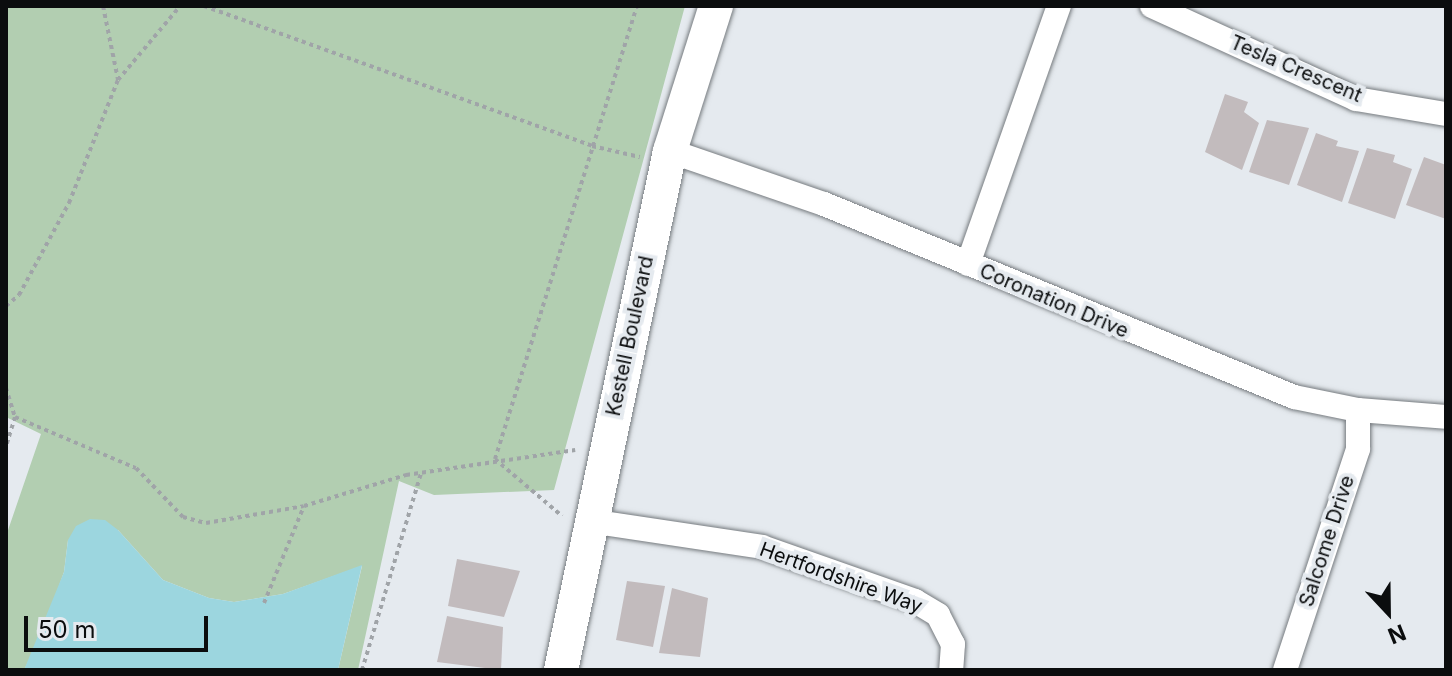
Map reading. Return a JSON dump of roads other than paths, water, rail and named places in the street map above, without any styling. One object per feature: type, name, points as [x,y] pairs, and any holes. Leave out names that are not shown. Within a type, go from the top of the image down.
[{"type":"street","name":"Kestell Boulevard","points":[[561,670],[576,519],[659,155],[716,6]]},
{"type":"street","points":[[968,264],[1059,6]]},
{"type":"street","name":"Tesla Crescent","points":[[1152,6],[1356,99],[1446,114]]},
{"type":"street","name":"Coronation Drive","points":[[659,155],[824,204],[1222,371],[1294,397],[1358,410],[1446,417]]},
{"type":"street","name":"Salcome Drive","points":[[1285,670],[1358,449],[1358,410]]},
{"type":"street","name":"Hertfordshire Way","points":[[576,519],[762,547],[915,601],[938,615],[953,644],[951,670]]},
{"type":"water","points":[[90,519],[105,520],[118,530],[163,580],[209,598],[234,602],[283,594],[362,565],[338,670],[24,670],[64,572],[68,540],[76,526]]}]
